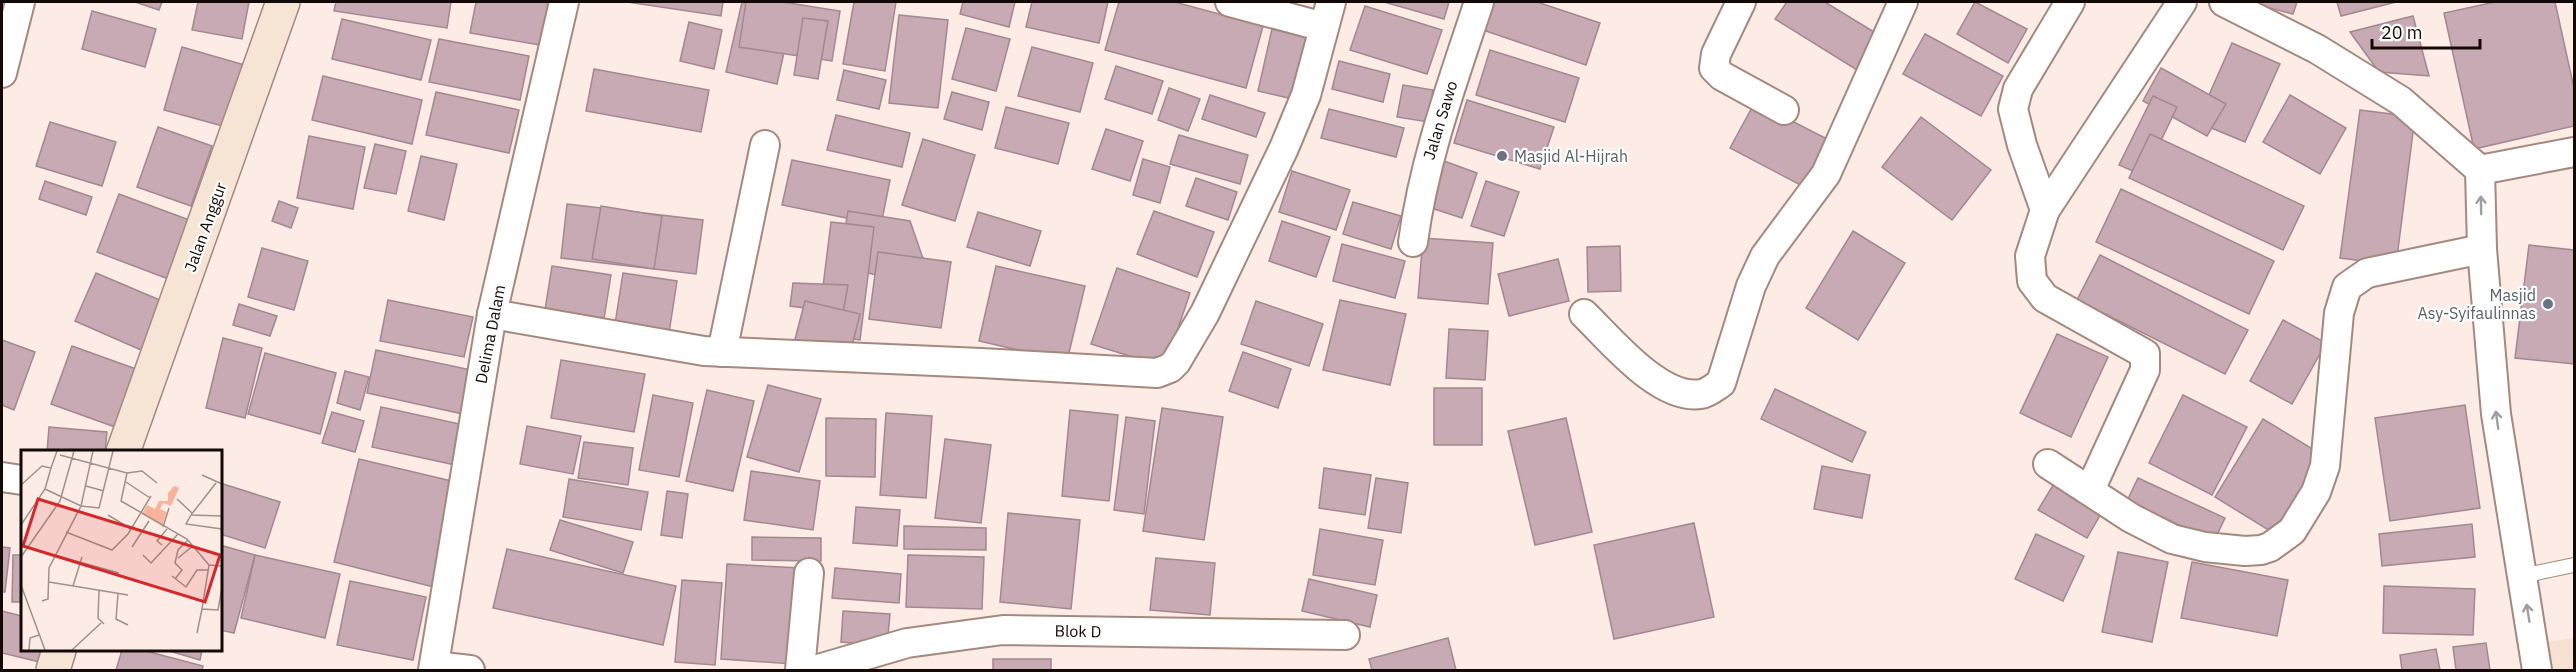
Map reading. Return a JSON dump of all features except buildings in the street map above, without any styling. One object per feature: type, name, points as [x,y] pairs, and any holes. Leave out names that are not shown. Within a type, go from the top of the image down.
[{"type":"street","points":[[2,73],[20,2]]},
{"type":"street","name":"Jalan Anggur","points":[[124,450],[284,2]]},
{"type":"street","name":"Delima Dalam","points":[[434,668],[492,314],[564,2]]},
{"type":"street","points":[[492,314],[704,351],[1157,373],[1170,368],[1205,313],[1284,148],[1306,95],[1328,14],[1230,2]]},
{"type":"street","name":"Jalan Sawo","points":[[1413,242],[1422,181],[1479,2]]},
{"type":"street","points":[[1741,2],[1716,54],[1714,68],[1722,76],[1785,110]]},
{"type":"street","points":[[1584,314],[1635,365],[1672,390],[1701,394],[1721,383],[1748,295],[1765,256],[1826,174],[1903,2]]},
{"type":"street","points":[[2045,210],[2022,145],[2013,109],[2019,89],[2070,2]]},
{"type":"street","points":[[2090,490],[2145,370],[2145,354],[2045,298],[2032,281],[2030,256],[2045,210],[2181,2]]},
{"type":"street","points":[[2224,2],[2318,49],[2401,101],[2480,170],[2482,249],[2496,414],[2537,670]]},
{"type":"street","points":[[722,352],[765,145]]},
{"type":"street","points":[[2480,170],[2574,152]]},
{"type":"street","points":[[2048,464],[2131,518],[2172,539],[2205,547],[2245,551],[2270,547],[2292,531],[2316,492],[2325,466],[2339,313],[2347,287],[2367,273],[2482,249]]},
{"type":"street","points":[[2,477],[21,480]]},
{"type":"street","points":[[800,670],[809,573]]},
{"type":"street","name":"Blok D","points":[[815,670],[907,643],[1003,630],[1346,635]]},
{"type":"street","points":[[53,670],[59,651]]},
{"type":"street","points":[[434,668],[470,670]]},
{"type":"lane","points":[[2522,576],[2574,566]]},
{"type":"shaded area","points":[[2574,638],[2574,670],[2522,670],[2518,646]]},
{"type":"place","name":"Masjid Al-Hijrah","points":[[1502,156]]},
{"type":"place","name":"Masjid Asy-Syifaulinnas","points":[[2548,304]]}]
